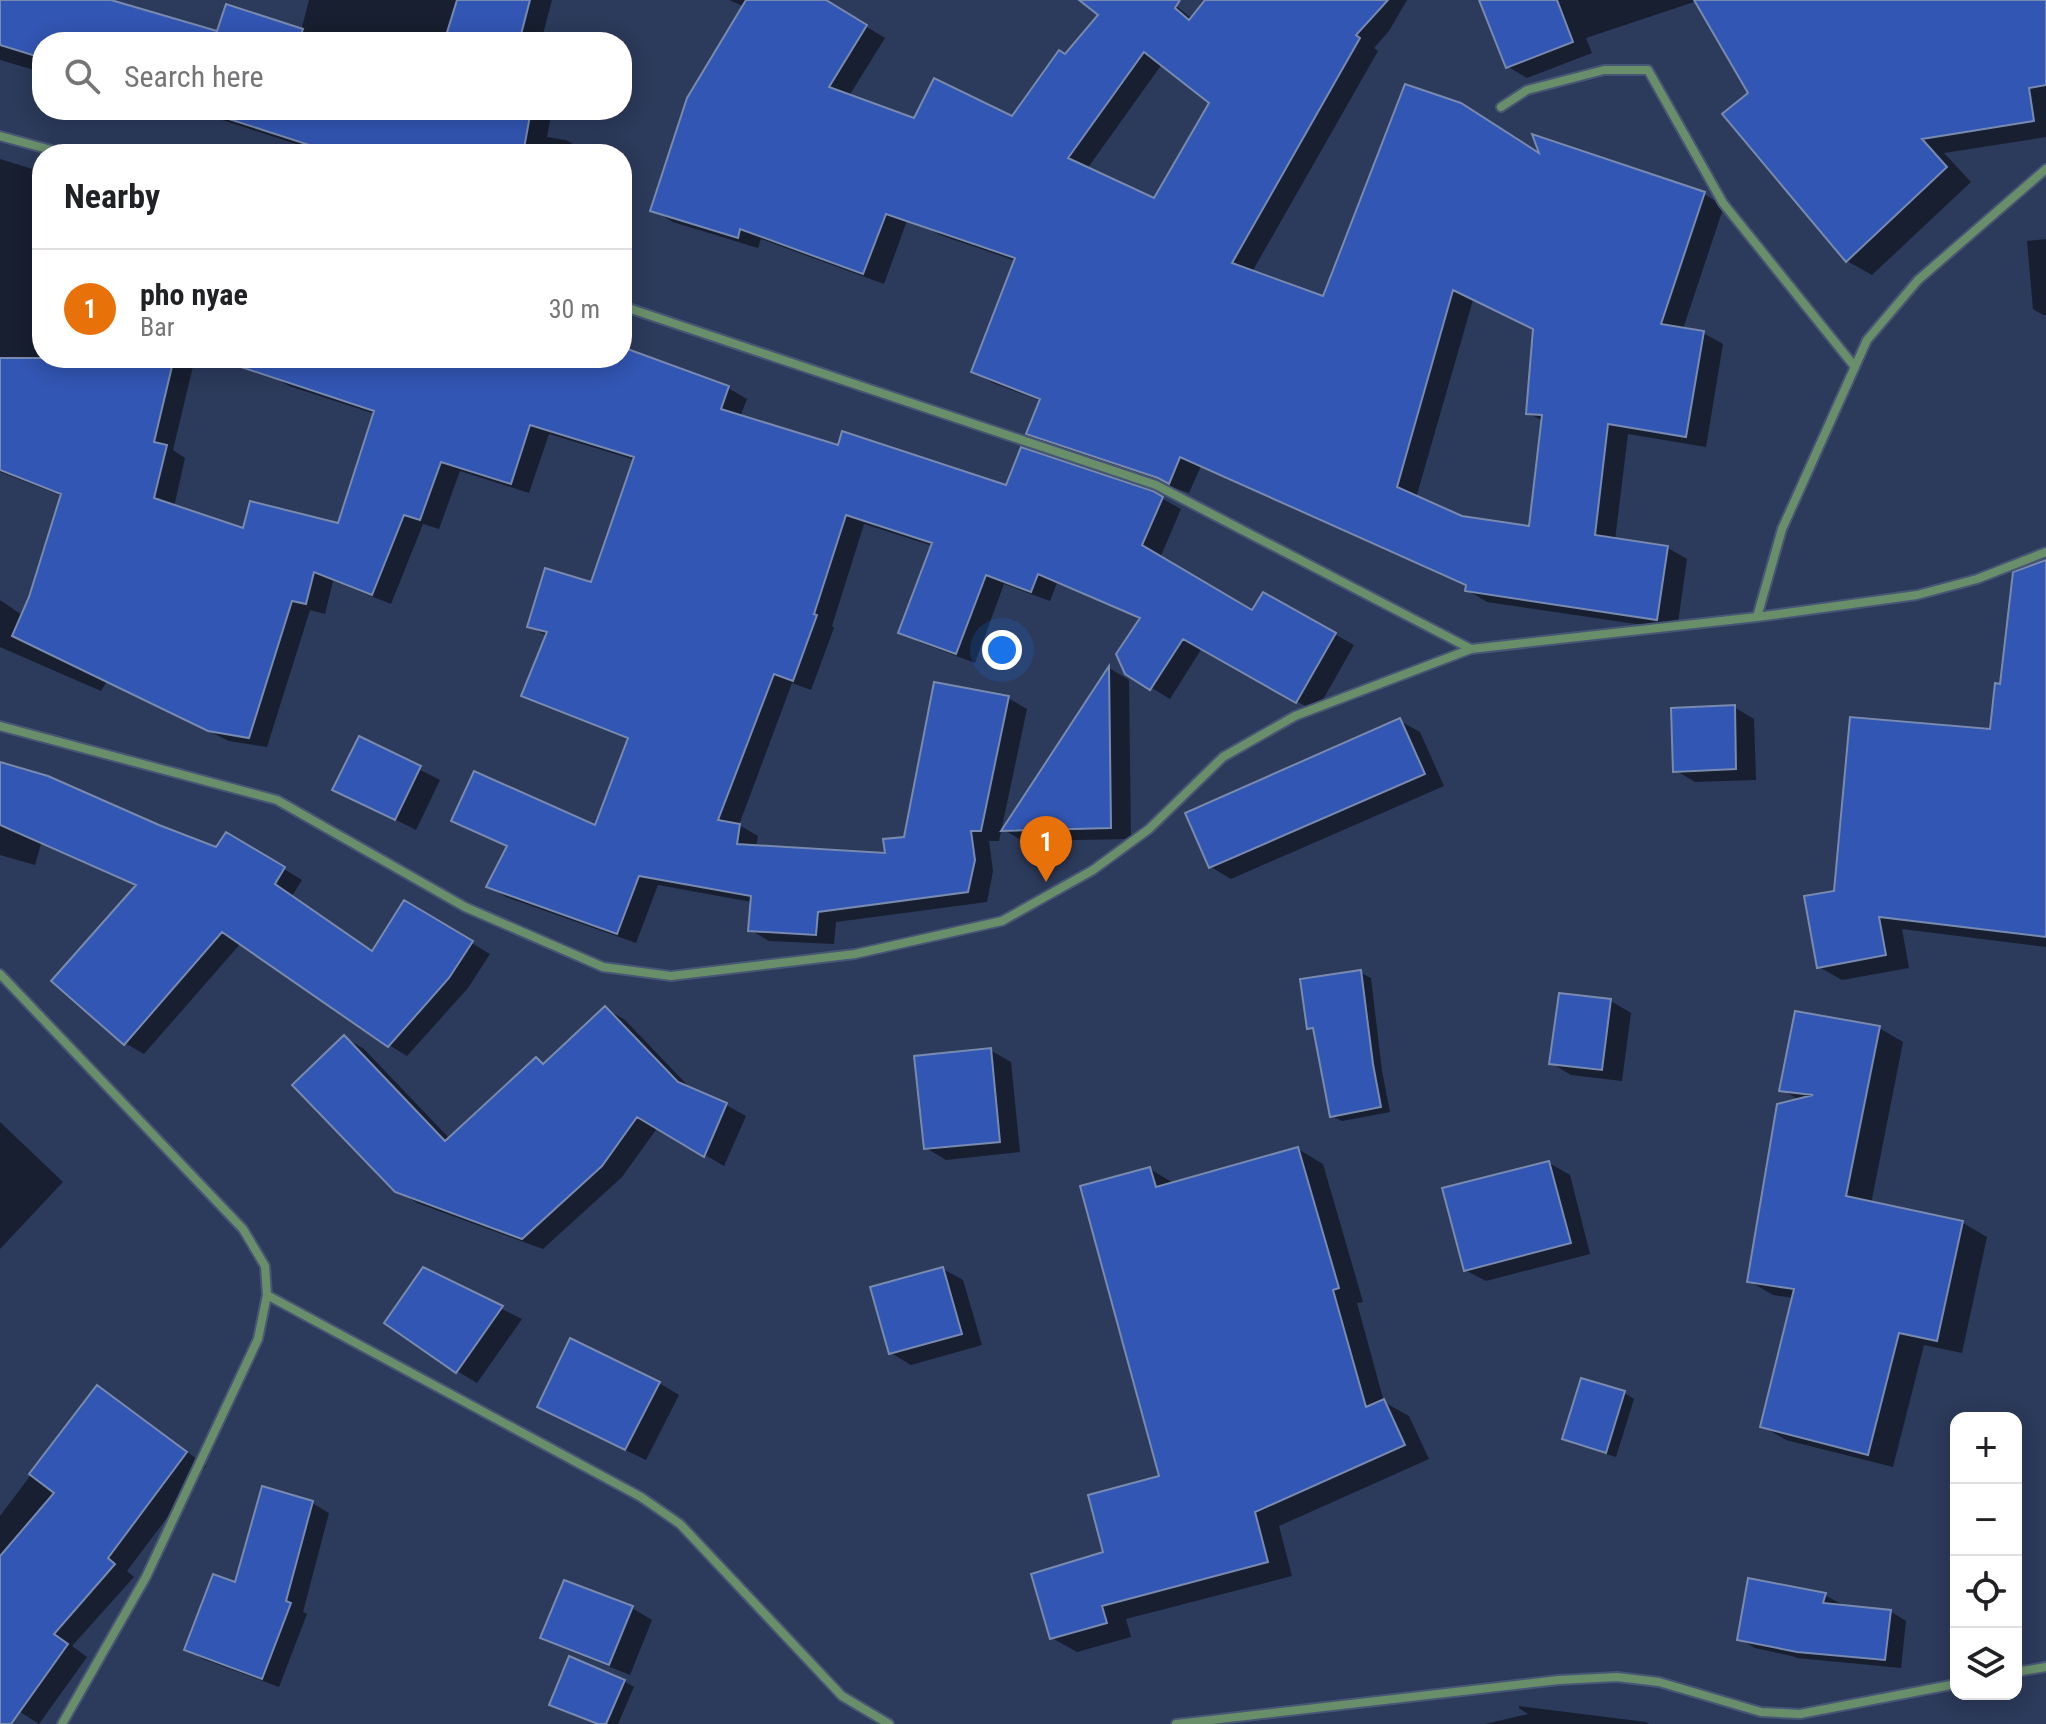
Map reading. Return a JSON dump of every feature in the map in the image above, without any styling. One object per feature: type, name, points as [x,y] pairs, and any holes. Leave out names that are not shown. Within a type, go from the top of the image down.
[{"type":"street","points":[[1501,107],[1527,90],[1604,70],[1648,70],[1723,203],[1855,367]]},
{"type":"street","points":[[0,136],[32,145]]},
{"type":"street","points":[[1757,617],[1782,529],[1867,340],[1918,280],[2046,169]]},
{"type":"street","points":[[632,309],[1156,485],[1471,649]]},
{"type":"street","points":[[0,726],[277,800],[465,907],[603,967],[671,976],[855,954],[1002,921],[1105,862],[1149,829],[1223,757],[1295,716],[1471,649],[1757,617],[1917,595],[1977,579],[2046,552]]},
{"type":"street","points":[[0,974],[243,1229],[265,1266],[267,1295],[258,1339],[146,1577],[62,1724]]},
{"type":"street","points":[[267,1295],[641,1497],[680,1524],[842,1696],[889,1724]]},
{"type":"street","points":[[2022,1671],[2046,1667]]},
{"type":"street","points":[[1176,1724],[1559,1680],[1617,1677],[1659,1682],[1761,1712],[1800,1714],[1950,1685]]},
{"type":"building","points":[[0,0],[111,0],[217,31],[226,4],[303,29],[302,32],[32,32],[32,55],[0,45]]},
{"type":"building","points":[[457,0],[530,0],[522,32],[447,32]]},
{"type":"building","points":[[746,0],[826,0],[867,25],[829,87],[914,118],[934,78],[1012,116],[1059,50],[1065,54],[1098,15],[1079,0],[1180,0],[1175,8],[1189,20],[1205,0],[1388,0],[1356,35],[1360,38],[1232,263],[1323,296],[1405,84],[1461,103],[1539,153],[1532,134],[1705,192],[1661,324],[1704,331],[1686,437],[1608,424],[1595,535],[1668,546],[1657,620],[1465,591],[1466,585],[1180,457],[1169,484],[1026,434],[1040,399],[971,372],[1015,258],[886,214],[863,274],[740,229],[738,238],[650,211],[687,98]],"holes":[[[1144,52],[1209,103],[1154,198],[1068,158]],[[1453,290],[1533,329],[1526,414],[1542,415],[1529,526],[1462,516],[1397,487]]]},
{"type":"building","points":[[1479,0],[1557,0],[1573,42],[1506,68]]},
{"type":"building","points":[[1694,0],[2046,0],[2046,85],[2029,88],[2034,121],[1922,139],[1947,167],[1846,262],[1722,114],[1748,93]]},
{"type":"building","points":[[232,120],[529,120],[525,144],[306,144]]},
{"type":"building","points":[[632,351],[729,386],[721,409],[838,445],[842,431],[1006,485],[1021,447],[1153,491],[1163,497],[1142,545],[1252,610],[1263,592],[1336,633],[1296,703],[1183,639],[1150,690],[1125,674],[1116,654],[1140,618],[1038,574],[1031,592],[986,575],[956,654],[898,633],[932,543],[846,515],[814,614],[817,615],[793,681],[774,674],[718,820],[740,824],[737,844],[885,853],[883,839],[904,837],[934,682],[1009,696],[981,831],[971,831],[975,860],[968,892],[818,912],[816,935],[748,931],[751,896],[639,876],[617,934],[486,887],[507,846],[451,821],[474,771],[595,825],[628,738],[521,696],[547,632],[527,627],[545,568],[591,582],[634,457],[530,425],[511,484],[441,462],[420,520],[404,515],[372,595],[314,572],[306,604],[292,601],[249,738],[208,731],[12,636],[29,597],[61,494],[0,470],[0,358],[32,358],[32,368],[172,368],[154,442],[167,445],[154,498],[243,528],[250,501],[338,523],[374,411],[244,368],[632,368]]},
{"type":"building","points":[[2046,560],[2046,937],[1879,917],[1886,955],[1817,968],[1804,896],[1834,891],[1850,717],[1990,729],[1995,683],[2000,684],[2013,572]]},
{"type":"building","points":[[1109,666],[1111,828],[1001,831]]},
{"type":"building","points":[[1735,705],[1736,769],[1673,772],[1671,708]]},
{"type":"building","points":[[1400,718],[1425,774],[1209,868],[1185,813]]},
{"type":"building","points":[[359,736],[421,766],[395,820],[332,790]]},
{"type":"building","points":[[0,762],[48,776],[216,847],[226,832],[285,867],[275,884],[372,951],[404,900],[473,941],[449,978],[388,1047],[222,932],[124,1045],[51,981],[136,885],[0,825]]},
{"type":"building","points":[[1361,970],[1381,1107],[1330,1117],[1313,1028],[1307,1029],[1300,979]]},
{"type":"building","points":[[1559,993],[1611,999],[1602,1070],[1549,1064]]},
{"type":"building","points":[[605,1006],[678,1082],[727,1103],[704,1157],[637,1117],[602,1166],[522,1239],[395,1192],[292,1085],[344,1035],[445,1141],[536,1057],[543,1064]]},
{"type":"building","points":[[1795,1011],[1880,1026],[1846,1196],[1963,1221],[1937,1341],[1899,1333],[1868,1455],[1760,1427],[1794,1289],[1747,1282],[1777,1104],[1813,1095],[1779,1091]]},
{"type":"building","points":[[991,1048],[1000,1142],[924,1149],[914,1056]]},
{"type":"building","points":[[1298,1147],[1339,1288],[1333,1290],[1366,1407],[1384,1399],[1405,1445],[1255,1512],[1268,1562],[1102,1606],[1107,1623],[1050,1639],[1031,1574],[1103,1552],[1088,1495],[1159,1476],[1080,1186],[1150,1167],[1156,1187]]},
{"type":"building","points":[[1549,1161],[1571,1243],[1464,1271],[1442,1188]]},
{"type":"building","points":[[423,1267],[503,1306],[456,1373],[384,1323]]},
{"type":"building","points":[[943,1267],[962,1334],[889,1354],[870,1287]]},
{"type":"building","points":[[570,1338],[660,1382],[625,1450],[537,1407]]},
{"type":"building","points":[[1581,1378],[1625,1391],[1606,1453],[1562,1439]]},
{"type":"building","points":[[97,1385],[187,1452],[108,1558],[115,1564],[54,1634],[68,1644],[11,1724],[0,1724],[0,1556],[54,1493],[29,1474]]},
{"type":"building","points":[[262,1486],[313,1501],[286,1601],[291,1603],[262,1679],[184,1650],[213,1574],[235,1582]]},
{"type":"building","points":[[1748,1578],[1826,1593],[1823,1603],[1891,1610],[1885,1660],[1797,1652],[1737,1640]]},
{"type":"building","points":[[564,1580],[633,1606],[609,1665],[540,1638]]},
{"type":"building","points":[[569,1656],[625,1680],[606,1724],[598,1724],[549,1705]]},
{"type":"place","name":"pho nyae","points":[[1046,882]]}]
